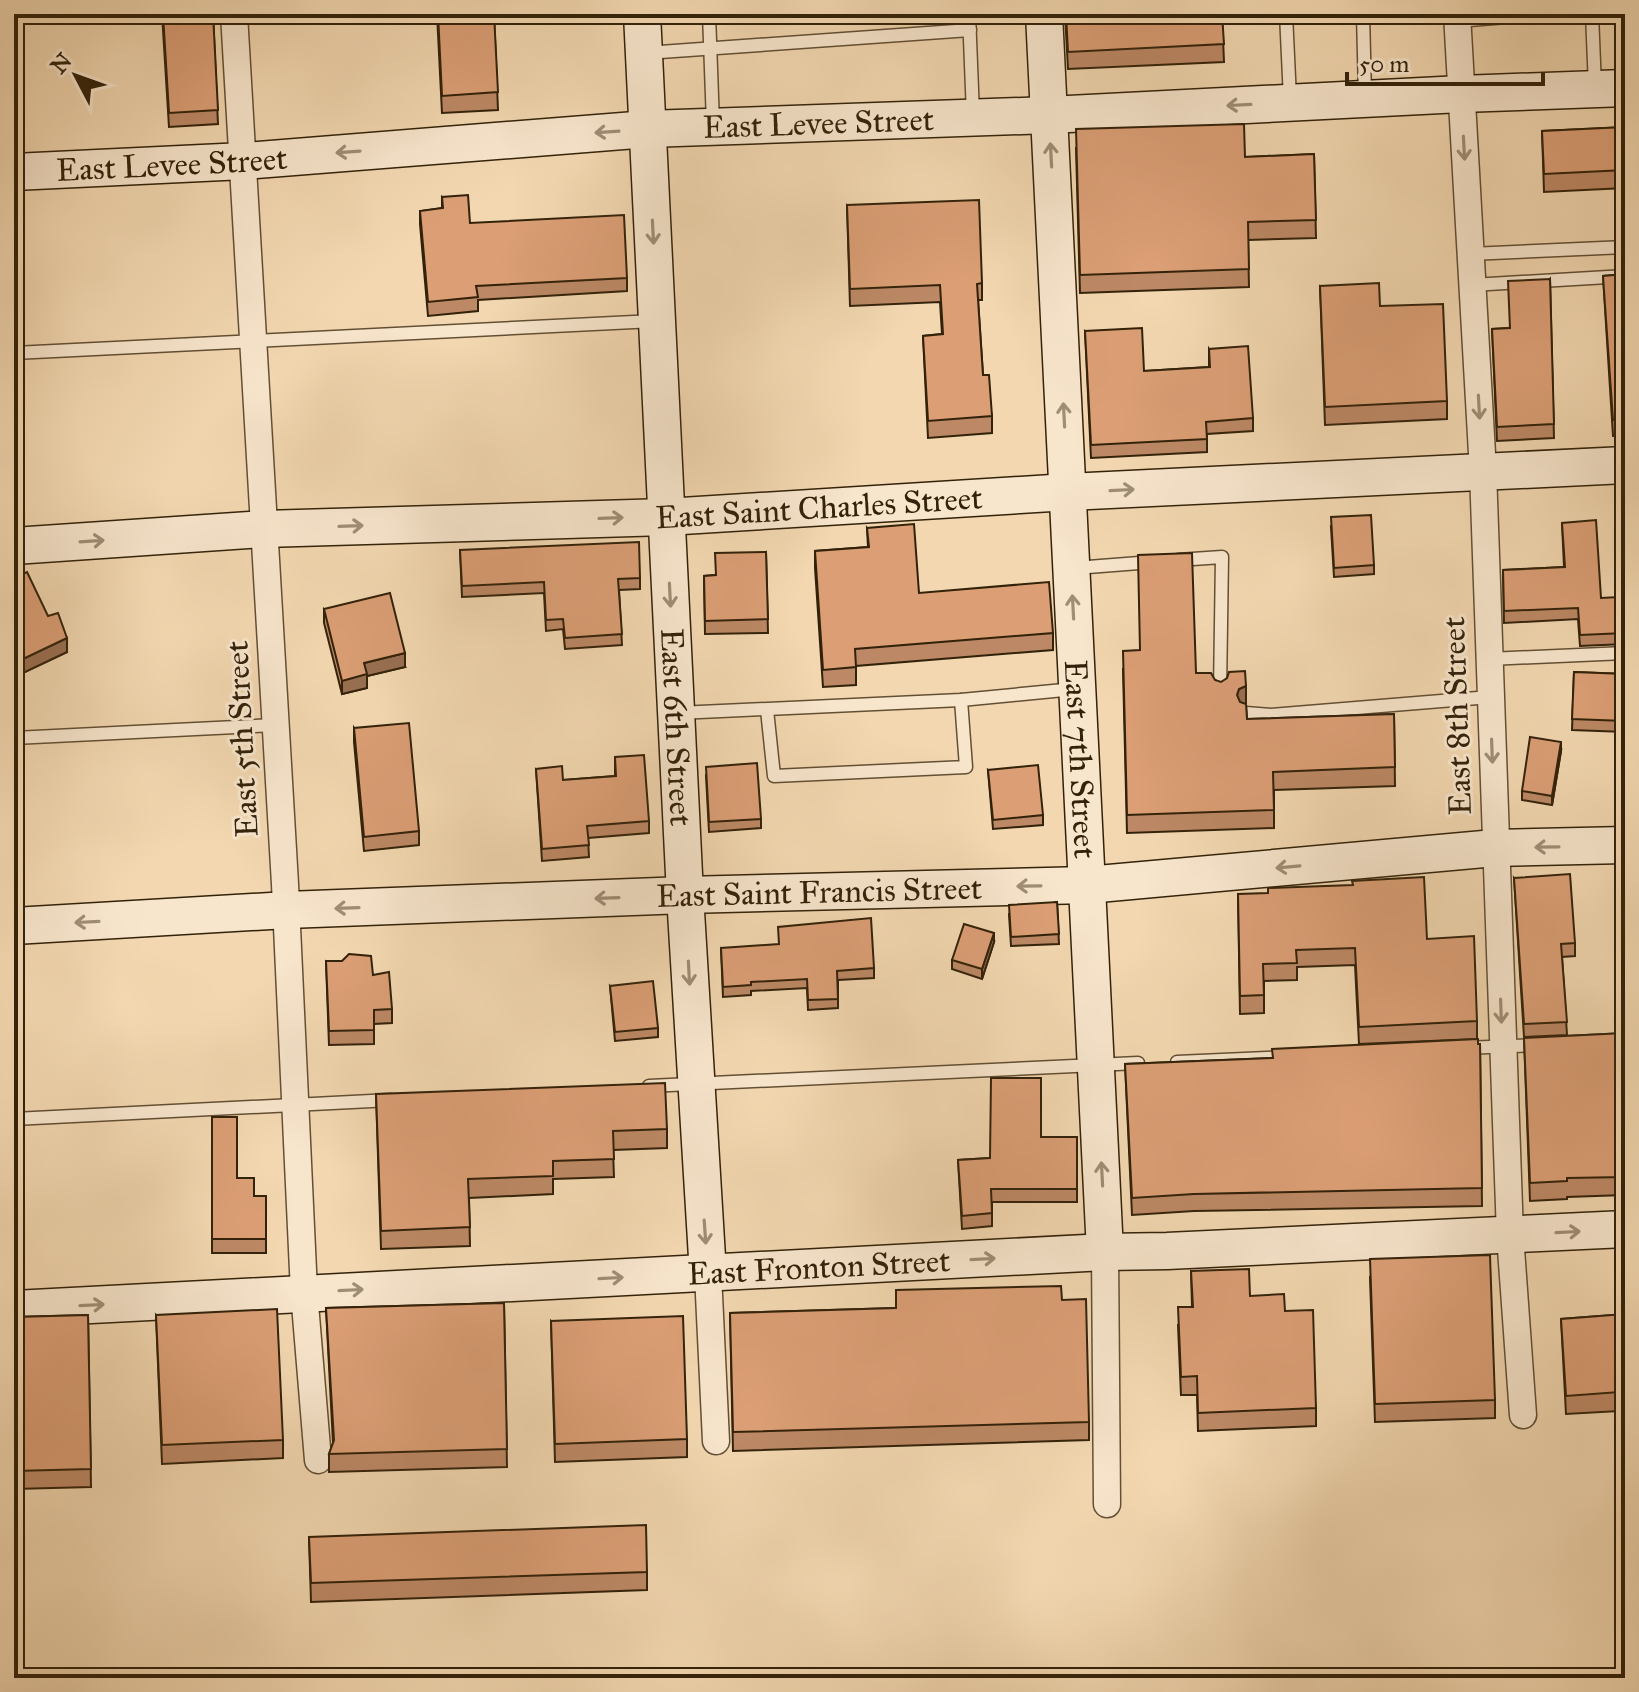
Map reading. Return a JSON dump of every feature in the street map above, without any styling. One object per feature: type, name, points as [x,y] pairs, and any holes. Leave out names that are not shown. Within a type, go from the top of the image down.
[{"type":"street","name":"East 5th Street","points":[[234,14],[287,910],[304,1292],[318,1460]]},
{"type":"street","name":"East 6th Street","points":[[642,14],[685,895],[716,1441]]},
{"type":"street","name":"East 7th Street","points":[[1044,14],[1105,1252],[1107,1504]]},
{"type":"street","name":"East 8th Street","points":[[1457,18],[1483,471],[1510,1235],[1523,1415]]},
{"type":"street","name":"East Levee Street","points":[[14,172],[244,161],[648,129],[1049,115],[1610,88]]},
{"type":"street","name":"East Saint Charles Street","points":[[14,546],[264,529],[666,517],[1068,492],[1625,465]]},
{"type":"street","name":"East Saint Francis Street","points":[[14,926],[287,910],[685,895],[1087,885],[1495,848],[1625,845]]},
{"type":"street","name":"East Fronton Street","points":[[14,1309],[1105,1252],[1625,1229]]},
{"type":"lane","points":[[709,14],[713,127]]},
{"type":"lane","points":[[812,14],[816,17],[848,14]]},
{"type":"lane","points":[[969,14],[973,118]]},
{"type":"lane","points":[[1286,14],[1290,103]]},
{"type":"lane","points":[[1363,14],[1365,99]]},
{"type":"lane","points":[[1457,18],[1544,14]]},
{"type":"lane","points":[[1592,14],[1610,88]]},
{"type":"lane","points":[[644,53],[970,30]]},
{"type":"lane","points":[[1470,254],[1625,247]]},
{"type":"lane","points":[[1472,285],[1625,276]]},
{"type":"lane","points":[[14,353],[657,321]]},
{"type":"lane","points":[[1071,568],[1222,557],[1220,691]]},
{"type":"lane","points":[[1489,659],[1625,653]]},
{"type":"lane","points":[[676,713],[961,700],[1077,688]]},
{"type":"lane","points":[[1246,713],[1271,715],[1490,697]]},
{"type":"lane","points":[[767,710],[774,776],[966,767],[961,700]]},
{"type":"lane","points":[[14,738],[276,725]]},
{"type":"lane","points":[[1456,1049],[1549,1044]]},
{"type":"lane","points":[[634,1087],[1299,1056]]},
{"type":"lane","points":[[14,1119],[403,1099]]},
{"type":"building","points":[[163,14],[213,14],[218,110],[169,113]]},
{"type":"building","points":[[438,14],[494,14],[498,92],[442,96]]},
{"type":"building","points":[[1066,14],[1222,14],[1224,44],[1068,52]]},
{"type":"building","points":[[1244,124],[1245,157],[1314,154],[1316,220],[1248,222],[1249,269],[1080,275],[1076,129]]},
{"type":"building","points":[[1625,127],[1625,170],[1544,174],[1542,131]]},
{"type":"building","points":[[468,195],[470,223],[624,215],[627,278],[476,286],[478,297],[428,302],[420,211],[443,208],[442,197]]},
{"type":"building","points":[[979,200],[982,283],[977,284],[983,375],[989,375],[992,416],[928,421],[923,336],[943,334],[940,285],[850,289],[847,205]]},
{"type":"building","points":[[1625,274],[1625,419],[1613,420],[1603,276]]},
{"type":"building","points":[[1550,279],[1554,424],[1497,427],[1492,329],[1510,328],[1508,281]]},
{"type":"building","points":[[1379,283],[1380,306],[1443,304],[1447,401],[1325,407],[1320,286]]},
{"type":"building","points":[[1142,328],[1144,371],[1210,367],[1209,349],[1248,346],[1253,418],[1206,422],[1207,439],[1091,445],[1085,331]]},
{"type":"building","points":[[1371,515],[1374,565],[1334,568],[1331,517]]},
{"type":"building","points":[[1596,520],[1601,598],[1619,597],[1620,603],[1625,603],[1625,633],[1580,635],[1578,608],[1504,611],[1503,570],[1565,567],[1562,523]]},
{"type":"building","points":[[914,524],[919,593],[1049,582],[1053,633],[855,649],[856,667],[823,670],[815,551],[869,547],[867,528]]},
{"type":"building","points":[[639,542],[640,578],[618,579],[622,634],[565,638],[563,619],[546,620],[544,582],[462,586],[460,550]]},
{"type":"building","points":[[766,552],[768,619],[705,621],[704,576],[716,575],[715,553]]},
{"type":"building","points":[[1192,553],[1196,673],[1211,673],[1215,680],[1221,682],[1229,672],[1245,671],[1246,686],[1239,689],[1237,695],[1240,702],[1246,704],[1247,719],[1394,714],[1395,767],[1273,772],[1274,810],[1127,815],[1123,651],[1140,650],[1138,555]]},
{"type":"building","points":[[27,572],[48,616],[58,613],[67,638],[23,659],[14,640],[14,578]]},
{"type":"building","points":[[390,593],[405,653],[364,663],[367,674],[342,681],[324,609]]},
{"type":"building","points":[[1574,672],[1625,674],[1625,721],[1572,719]]},
{"type":"building","points":[[409,723],[419,831],[364,837],[354,728]]},
{"type":"building","points":[[1530,737],[1561,742],[1552,796],[1522,791]]},
{"type":"building","points":[[644,755],[649,821],[587,826],[589,845],[542,849],[536,769],[562,766],[563,780],[616,776],[615,757]]},
{"type":"building","points":[[757,763],[761,819],[709,822],[706,767]]},
{"type":"building","points":[[1038,765],[1043,815],[993,820],[988,770]]},
{"type":"building","points":[[1570,874],[1575,943],[1561,944],[1567,1022],[1524,1024],[1514,878]]},
{"type":"building","points":[[1424,877],[1427,939],[1474,936],[1477,1021],[1359,1027],[1355,948],[1296,950],[1297,963],[1263,964],[1264,995],[1240,996],[1238,894],[1268,893],[1268,888],[1353,885],[1352,881]]},
{"type":"building","points":[[1057,902],[1059,934],[1011,937],[1009,905]]},
{"type":"building","points":[[871,918],[874,968],[837,971],[838,999],[808,1000],[807,979],[723,987],[721,948],[779,944],[778,927]]},
{"type":"building","points":[[964,924],[994,933],[982,969],[952,960]]},
{"type":"building","points":[[349,954],[371,956],[373,975],[389,972],[392,1009],[374,1010],[374,1030],[329,1031],[326,961],[342,961]]},
{"type":"building","points":[[653,981],[658,1028],[615,1032],[610,986]]},
{"type":"building","points":[[1625,1033],[1625,1177],[1567,1178],[1567,1181],[1530,1183],[1524,1038]]},
{"type":"building","points":[[1478,1039],[1482,1188],[1132,1198],[1125,1064],[1273,1058],[1272,1049]]},
{"type":"building","points":[[991,1078],[1041,1078],[1041,1137],[1077,1137],[1077,1189],[991,1189],[992,1213],[962,1216],[958,1160],[990,1158]]},
{"type":"building","points":[[665,1083],[667,1129],[613,1131],[614,1159],[553,1161],[553,1176],[468,1179],[470,1227],[381,1231],[376,1094]]},
{"type":"building","points":[[212,1117],[237,1117],[237,1178],[254,1178],[254,1196],[266,1196],[266,1239],[212,1239]]},
{"type":"building","points":[[1490,1255],[1495,1400],[1375,1404],[1370,1259]]},
{"type":"building","points":[[1249,1269],[1250,1296],[1284,1294],[1285,1311],[1313,1310],[1316,1408],[1198,1413],[1197,1376],[1181,1377],[1178,1307],[1193,1307],[1191,1271]]},
{"type":"building","points":[[1061,1286],[1062,1300],[1086,1299],[1089,1422],[733,1432],[730,1313],[896,1308],[896,1290]]},
{"type":"building","points":[[504,1303],[507,1449],[329,1454],[334,1440],[326,1308]]},
{"type":"building","points":[[277,1309],[283,1440],[162,1445],[156,1315]]},
{"type":"building","points":[[1625,1314],[1625,1422],[1620,1422],[1619,1392],[1566,1396],[1561,1319]]},
{"type":"building","points":[[88,1315],[91,1469],[14,1471],[14,1317]]},
{"type":"building","points":[[683,1316],[687,1439],[555,1444],[551,1321]]},
{"type":"building","points":[[646,1525],[647,1572],[311,1583],[309,1537]]}]
